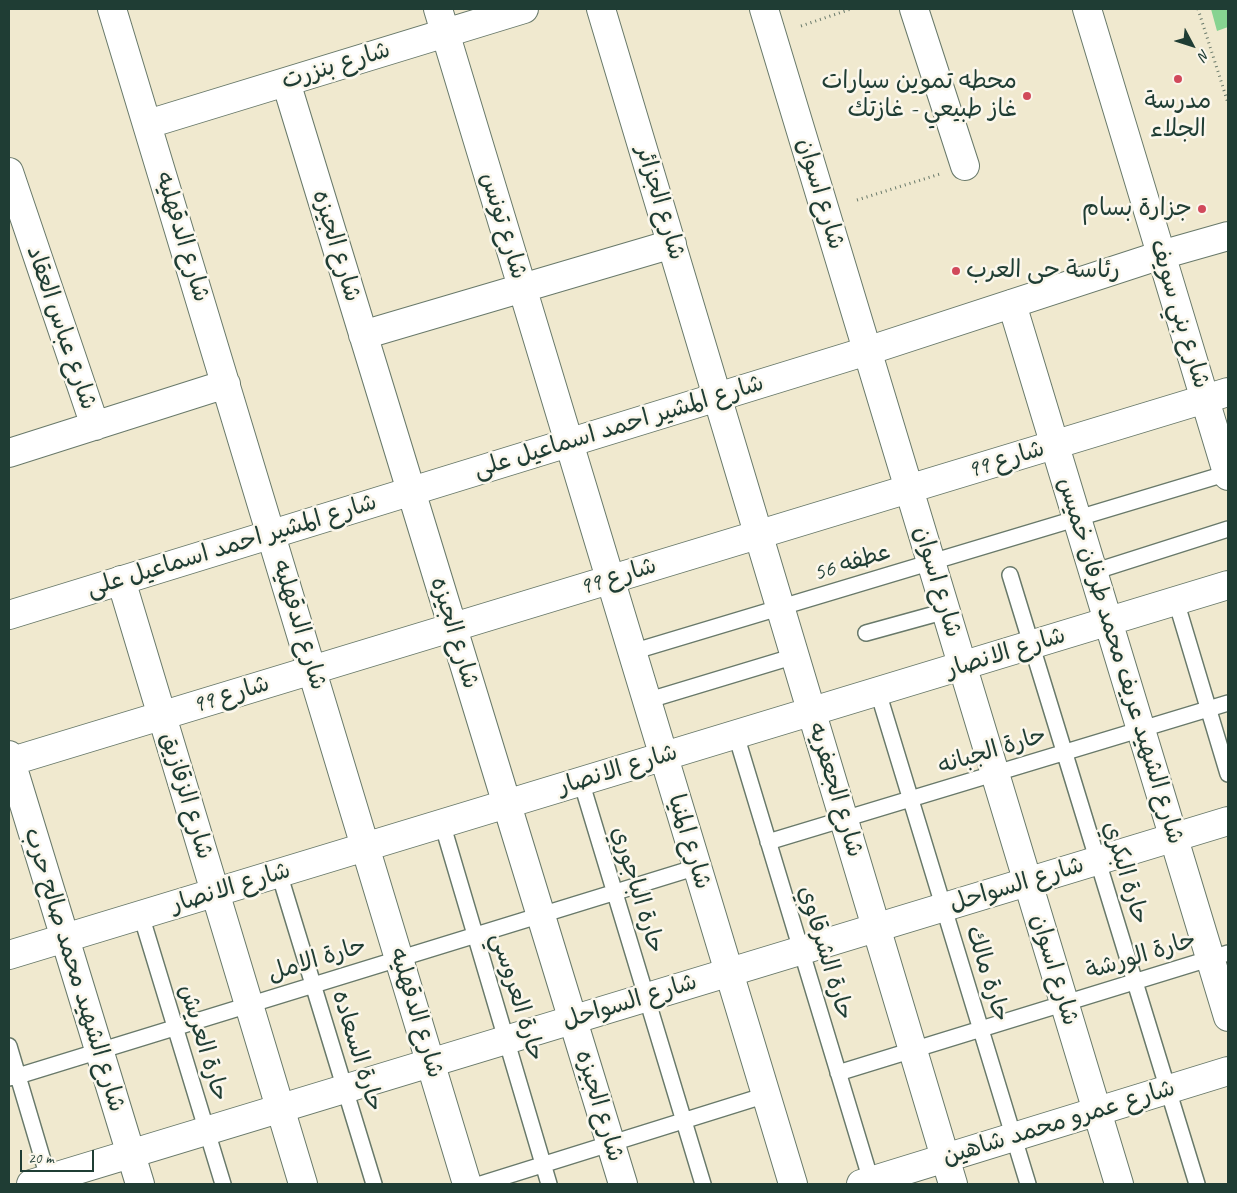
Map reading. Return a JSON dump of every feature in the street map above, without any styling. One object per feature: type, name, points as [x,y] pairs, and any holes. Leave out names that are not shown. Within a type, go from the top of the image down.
[{"type":"street","name":"شارع الدقهليه","points":[[112,9],[467,1184]]},
{"type":"street","name":"شارع بنزرت","points":[[148,124],[286,82],[442,21],[524,9]]},
{"type":"street","name":"شارع الجزائر","points":[[601,9],[717,397]]},
{"type":"street","name":"شارع اسوان","points":[[764,9],[1119,1184]]},
{"type":"street","points":[[914,9],[965,166]]},
{"type":"street","name":"شارع بني سويف","points":[[1087,9],[1161,255],[1217,396],[1228,474]]},
{"type":"street","name":"شارع تونس","points":[[442,21],[568,443]]},
{"type":"street","name":"شارع الجيزه","points":[[286,82],[623,1184]]},
{"type":"street","name":"شارع عباس العقاد","points":[[9,172],[95,426]]},
{"type":"street","name":"شارع المشير احمد اسماعيل على","points":[[9,615],[867,351],[1161,255],[1228,236]]},
{"type":"street","points":[[363,335],[672,244]]},
{"type":"street","name":"شارع الشهيد عريف محمد طرفان خميس","points":[[1012,304],[1174,838],[1219,955],[1228,1018]]},
{"type":"street","points":[[9,453],[226,384]]},
{"type":"street","name":"شارع 99","points":[[9,760],[162,716],[1217,396]]},
{"type":"street","name":"شارع الجعفريه","points":[[717,397],[953,1184]]},
{"type":"street","name":"شارع المنيا","points":[[568,443],[793,1184]]},
{"type":"street","name":"شارع الزقازيق","points":[[120,580],[304,1184]]},
{"type":"street","name":"شارع الانصار","points":[[9,955],[1228,585]]},
{"type":"street","name":"شارع الشهيد محمد صالح حرب","points":[[9,760],[140,1184]]},
{"type":"street","name":"شارع السواحل","points":[[43,1182],[1228,821]]},
{"type":"street","name":"شارع عمرو محمد شاهين","points":[[868,1183],[1228,1070]]},
{"type":"lane","name":"عطفه 56","points":[[632,652],[1228,474]]},
{"type":"lane","points":[[1093,572],[1228,529]]},
{"type":"lane","name":"حارة البكري","points":[[1010,575],[1197,1184]]},
{"type":"lane","points":[[1176,601],[1228,774]]},
{"type":"lane","points":[[866,633],[946,611]]},
{"type":"lane","points":[[646,701],[795,656]]},
{"type":"lane","name":"حارة مالك","points":[[878,692],[1028,1184]]},
{"type":"lane","name":"حارة الجبانه","points":[[768,842],[1228,703]]},
{"type":"lane","name":"حارة الشرقاوي","points":[[736,735],[838,1073],[868,1183]]},
{"type":"lane","name":"حارة الباجوري","points":[[581,782],[703,1184]]},
{"type":"lane","name":"حارة العروسي","points":[[442,823],[550,1184]]},
{"type":"lane","name":"حارة الامل","points":[[13,1077],[697,867]]},
{"type":"lane","name":"حارة السعاده","points":[[280,873],[374,1184]]},
{"type":"lane","name":"حارة العريش","points":[[141,915],[223,1184]]},
{"type":"lane","name":"حارة الورشة","points":[[838,1073],[1219,955]]},
{"type":"lane","points":[[9,1046],[13,1077],[43,1182]]},
{"type":"lane","points":[[481,1184],[766,1095]]},
{"type":"path","points":[[801,26],[851,9]]},
{"type":"path","points":[[1198,9],[1228,103]]},
{"type":"path","points":[[857,200],[965,166]]},
{"type":"green space","points":[[1211,9],[1228,9],[1228,27],[1217,31]]},
{"type":"place","name":"مدرسة الجلاء","points":[[1178,79]]},
{"type":"place","name":"محطه تموين سيارات غاز طبيعي - غازتك","points":[[1027,96]]},
{"type":"place","name":"جزارة بسام","points":[[1202,209]]},
{"type":"place","name":"رئاسة حى العرب","points":[[956,271]]}]
